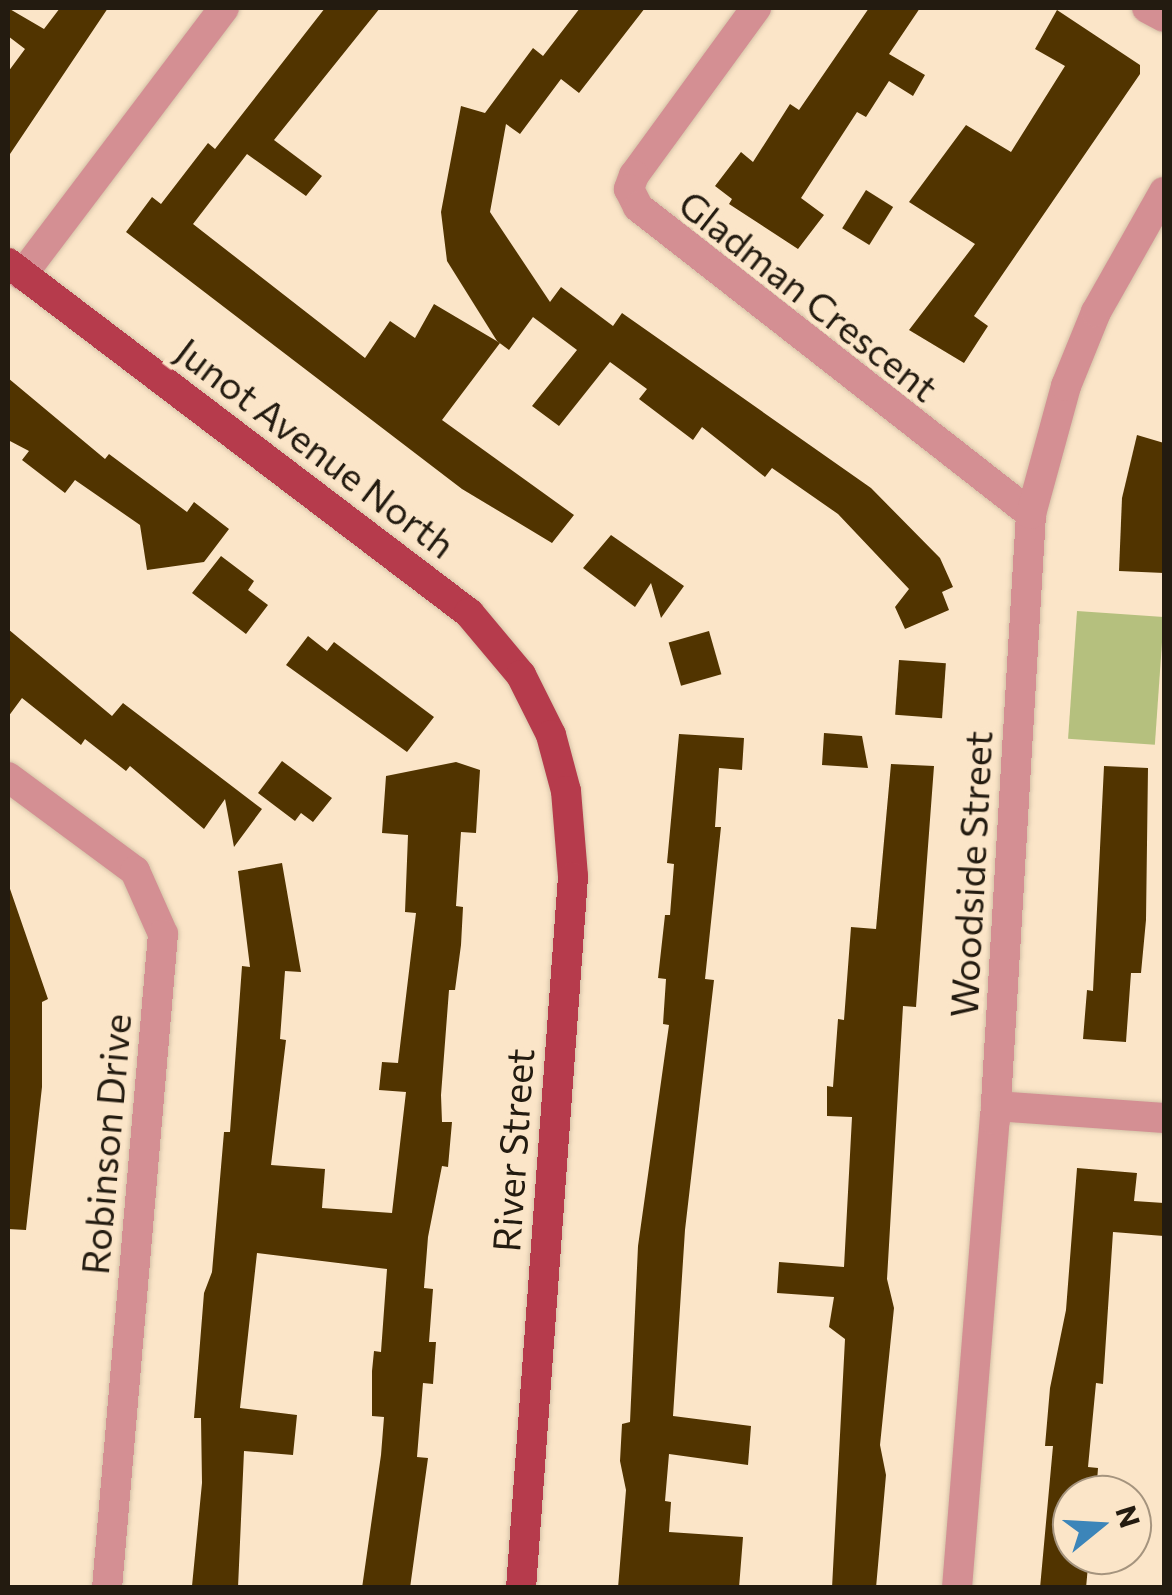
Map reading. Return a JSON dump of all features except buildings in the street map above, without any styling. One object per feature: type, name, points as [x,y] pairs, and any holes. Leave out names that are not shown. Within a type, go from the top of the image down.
[{"type":"main road","name":"Junot Avenue North","points":[[15,269],[472,616],[521,674],[544,722]]},
{"type":"main road","name":"River Street","points":[[521,1588],[573,877],[566,791],[544,722]]},
{"type":"street","points":[[15,269],[224,8]]},
{"type":"street","name":"Gladman Crescent","points":[[756,8],[634,175],[629,189],[638,207],[1031,514]]},
{"type":"street","points":[[1147,8],[1164,17]]},
{"type":"street","name":"Woodside Street","points":[[957,1588],[996,1106],[1031,514],[1066,386],[1090,326],[1164,192]]},
{"type":"street","name":"Robinson Drive","points":[[8,777],[135,871],[163,934],[106,1588]]},
{"type":"street","points":[[996,1106],[1164,1118]]},
{"type":"green space","points":[[1077,611],[1164,617],[1155,745],[1068,739]]}]
